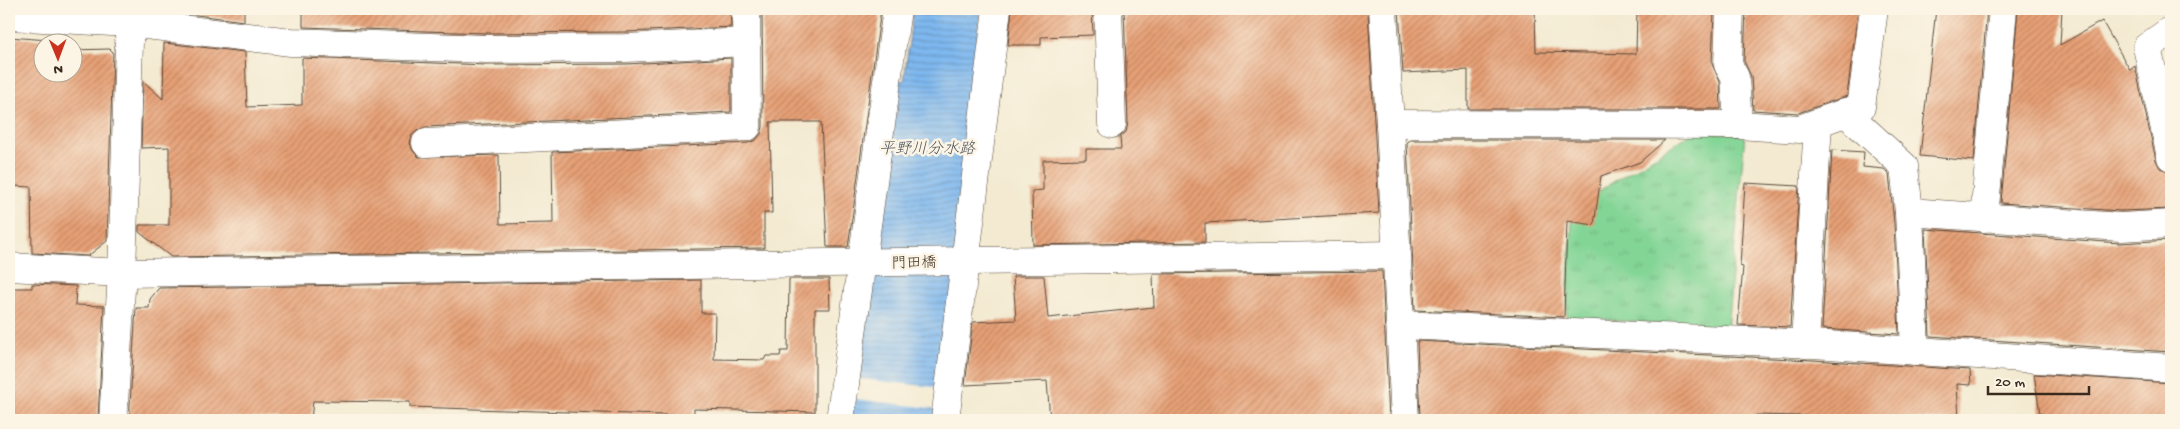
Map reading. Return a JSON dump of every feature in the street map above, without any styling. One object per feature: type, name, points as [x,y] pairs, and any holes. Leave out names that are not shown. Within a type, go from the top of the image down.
[{"type":"street","points":[[426,144],[747,127],[746,9]]},
{"type":"street","points":[[840,420],[896,9]]},
{"type":"street","points":[[945,420],[967,261],[997,9]]},
{"type":"street","points":[[1108,9],[1112,124]]},
{"type":"street","points":[[1383,9],[1405,420]]},
{"type":"street","points":[[1730,9],[1728,65],[1735,77],[1738,124]]},
{"type":"street","points":[[1390,124],[1738,124],[1800,129],[1861,106],[1874,9]]},
{"type":"street","points":[[1984,218],[2003,9]]},
{"type":"street","points":[[9,16],[130,16],[291,42],[486,49],[626,48],[747,42]]},
{"type":"street","points":[[112,420],[122,272],[130,16]]},
{"type":"street","points":[[2171,30],[2147,47],[2171,157]]},
{"type":"street","points":[[1846,112],[1904,166],[1909,212],[1914,351]]},
{"type":"street","points":[[1805,344],[1818,123]]},
{"type":"street","points":[[1909,212],[2122,228],[2171,224]]},
{"type":"street","name":"門田橋","points":[[9,267],[122,272],[1397,255]]},
{"type":"street","points":[[1401,325],[1805,344],[2171,368]]},
{"type":"green space","points":[[1694,132],[1745,134],[1727,329],[1566,317],[1573,207]]},
{"type":"water","name":"平野川分水路","points":[[913,9],[981,9],[971,87],[981,90],[938,420],[845,420],[889,78],[904,81]]},
{"type":"pier","points":[[851,378],[942,388],[940,409],[848,398]]},
{"type":"building","points":[[165,9],[244,9],[244,21],[165,11]]},
{"type":"building","points":[[303,9],[730,9],[731,27],[626,32],[486,33],[303,27]]},
{"type":"building","points":[[762,9],[881,9],[848,247],[827,247],[821,122],[770,122],[772,213],[764,213],[764,248],[171,257],[139,232],[139,225],[169,225],[169,147],[141,148],[143,81],[163,99],[164,43],[245,52],[247,107],[302,105],[302,58],[486,65],[627,64],[731,58],[731,112],[425,127],[412,135],[410,143],[413,151],[419,157],[499,155],[500,224],[553,223],[552,152],[748,143],[756,140],[761,134],[763,127]]},
{"type":"building","points":[[1012,9],[1092,9],[1093,35],[1041,37],[1041,45],[1008,45]]},
{"type":"building","points":[[1124,9],[1368,9],[1379,213],[1205,223],[1205,242],[1033,245],[1032,191],[1043,190],[1043,160],[1086,159],[1086,149],[1121,149],[1120,137],[1126,132],[1128,123]]},
{"type":"building","points":[[1399,9],[1535,9],[1536,52],[1636,54],[1637,9],[1714,9],[1712,64],[1720,82],[1721,109],[1468,109],[1468,70],[1403,73]]},
{"type":"building","points":[[1746,9],[1858,9],[1847,96],[1798,113],[1753,110],[1751,76],[1744,61]]},
{"type":"building","points":[[1936,9],[1987,9],[1974,161],[1920,156]]},
{"type":"building","points":[[2018,9],[2062,9],[2060,45],[2102,21],[2130,70],[2135,66],[2156,160],[2160,168],[2171,172],[2171,209],[2121,211],[2001,203]]},
{"type":"building","points":[[9,37],[32,39],[32,82],[82,82],[82,50],[110,49],[113,52],[107,241],[88,256],[32,253],[31,187],[13,186],[13,182],[9,182]]},
{"type":"building","points":[[1410,140],[1665,140],[1640,162],[1601,176],[1594,225],[1567,221],[1564,317],[1415,310],[1407,143]]},
{"type":"building","points":[[1832,150],[1864,152],[1863,167],[1884,169],[1889,174],[1894,223],[1899,334],[1822,329]]},
{"type":"building","points":[[1745,183],[1799,186],[1790,327],[1738,325],[1743,267],[1740,266]]},
{"type":"building","points":[[1925,229],[2120,243],[2171,240],[2171,352],[1930,336]]},
{"type":"building","points":[[1382,271],[1389,420],[1050,420],[1047,381],[965,385],[973,322],[1016,320],[1013,276],[1044,276],[1048,318],[1154,307],[1153,274]]},
{"type":"building","points":[[789,279],[829,279],[830,309],[815,309],[815,412],[694,409],[694,416],[410,407],[410,402],[313,401],[311,420],[210,417],[210,420],[129,420],[136,308],[149,308],[150,299],[159,288],[701,280],[701,313],[715,313],[714,359],[764,360],[766,356],[780,356],[781,351],[788,351]]},
{"type":"building","points":[[32,284],[76,286],[75,305],[104,306],[98,420],[9,420],[9,288],[32,288]]},
{"type":"building","points":[[1417,341],[1812,360],[1970,370],[1971,385],[1957,384],[1959,420],[1756,415],[1756,420],[1420,420]]},
{"type":"building","points":[[2034,374],[2171,383],[2171,420],[2041,420]]}]
